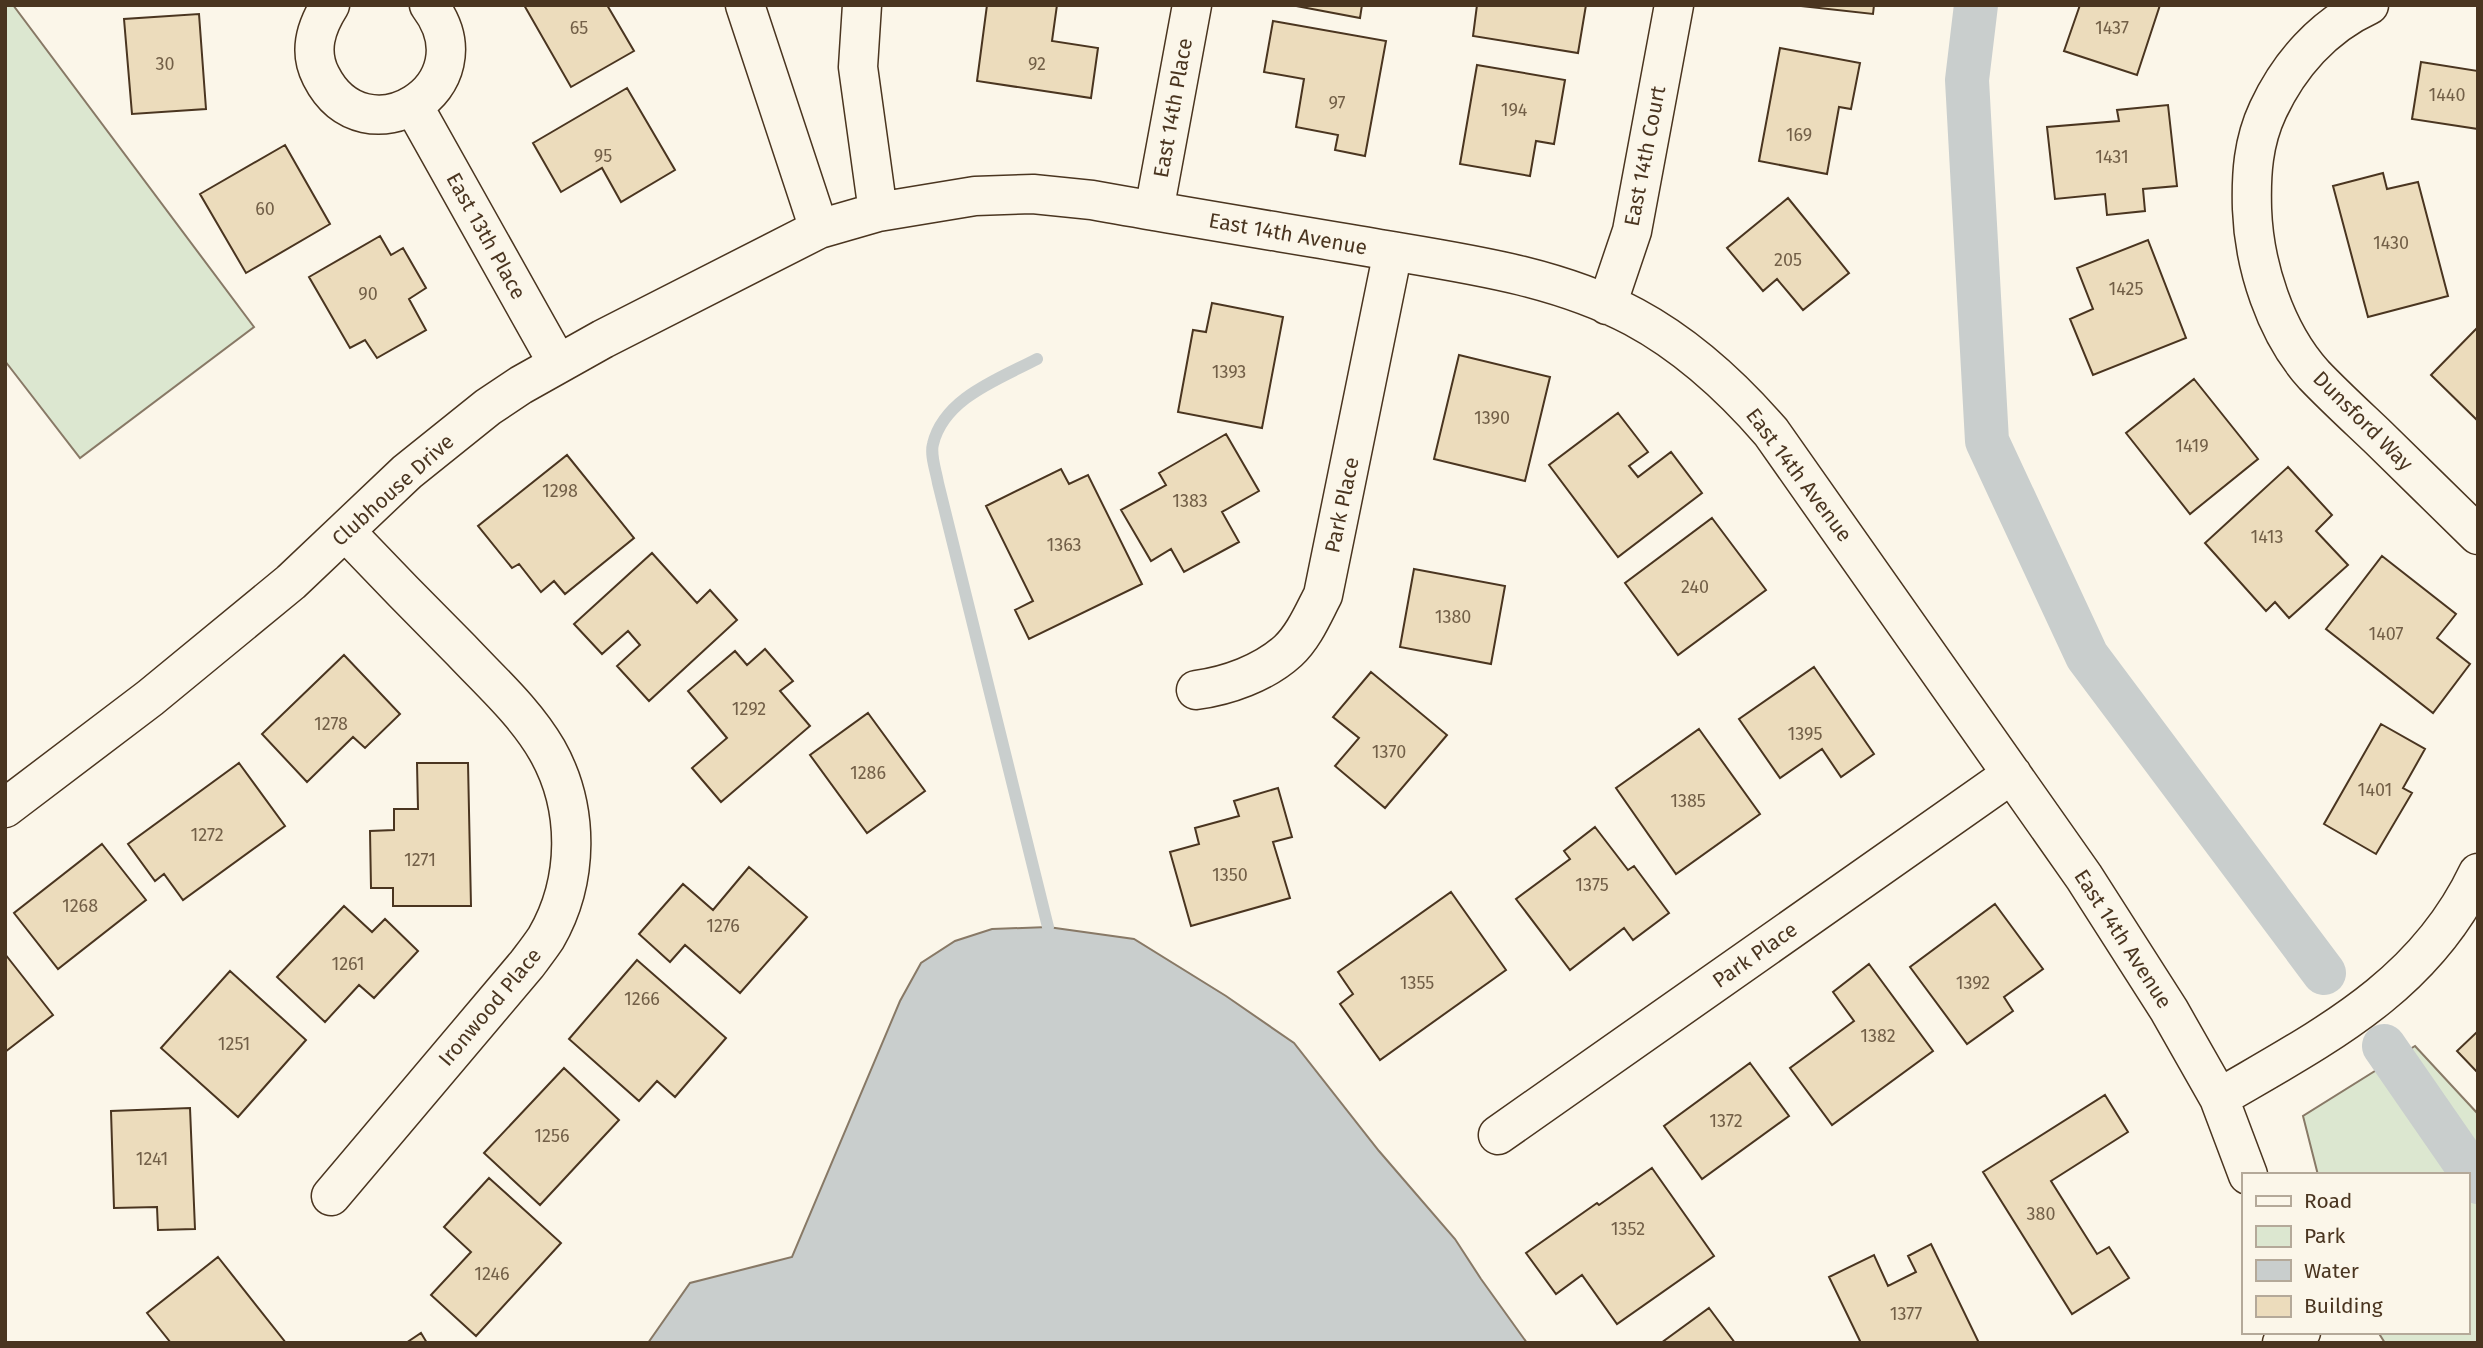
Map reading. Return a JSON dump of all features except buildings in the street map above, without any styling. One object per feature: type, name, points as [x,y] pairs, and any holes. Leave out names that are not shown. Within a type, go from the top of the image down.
[{"type":"street","points":[[330,5],[318,23],[314,44],[317,68],[327,89],[345,105],[365,114],[389,115],[414,107],[432,91],[443,71],[447,46],[441,20],[429,5]]},
{"type":"street","points":[[745,5],[818,229]]},
{"type":"street","points":[[862,5],[858,67],[878,212]]},
{"type":"street","name":"East 14th Place","points":[[1154,211],[1192,5]]},
{"type":"street","name":"East 14th Court","points":[[1607,305],[1632,230],[1674,5]]},
{"type":"street","name":"Dunsford Way","points":[[2369,5],[2334,25],[2310,46],[2278,87],[2262,123],[2255,148],[2251,181],[2253,234],[2263,283],[2282,326],[2312,373],[2478,535]]},
{"type":"street","name":"East 13th Place","points":[[414,107],[558,365]]},
{"type":"street","name":"East 14th Avenue","points":[[818,229],[878,212],[975,196],[1033,194],[1092,200],[1498,271],[1564,288],[1607,305],[1634,317],[1680,346],[1735,391],[1772,432],[2084,877],[2162,999],[2219,1098],[2247,1173]]},
{"type":"street","name":"Clubhouse Drive","points":[[5,808],[161,689],[291,582],[407,472],[488,407],[521,385],[603,339],[818,229]]},
{"type":"street","name":"Park Place","points":[[1196,690],[1217,687],[1260,670],[1287,651],[1307,628],[1323,595],[1393,251]]},
{"type":"street","name":"Ironwood Place","points":[[331,1196],[546,938],[567,887],[571,851],[571,825],[566,797],[547,750],[519,711],[346,532]]},
{"type":"street","name":"Park Place","points":[[1498,1135],[2012,774]]},
{"type":"street","points":[[2219,1098],[2311,1045],[2361,1012],[2396,983],[2440,937],[2463,904],[2478,873]]},
{"type":"street","points":[[2282,1343],[2298,1334]]},
{"type":"green space","points":[[5,5],[13,5],[254,327],[80,458],[5,361]]},
{"type":"green space","points":[[2415,1046],[2478,1114],[2478,1343],[2385,1343],[2379,1334],[2469,1334],[2469,1173],[2317,1173],[2303,1116]]},
{"type":"water","points":[[1048,927],[1134,939],[1226,996],[1294,1043],[1379,1151],[1455,1239],[1527,1343],[648,1343],[690,1283],[792,1257],[900,1001],[921,963],[955,941],[992,929]]},
{"type":"waterway","points":[[1976,5],[1967,80],[1987,441],[2087,656],[2324,973]]},
{"type":"waterway","points":[[1037,359],[990,383],[961,402],[939,428],[932,453],[1048,927]]},
{"type":"waterway","points":[[2384,1046],[2478,1182]]}]
